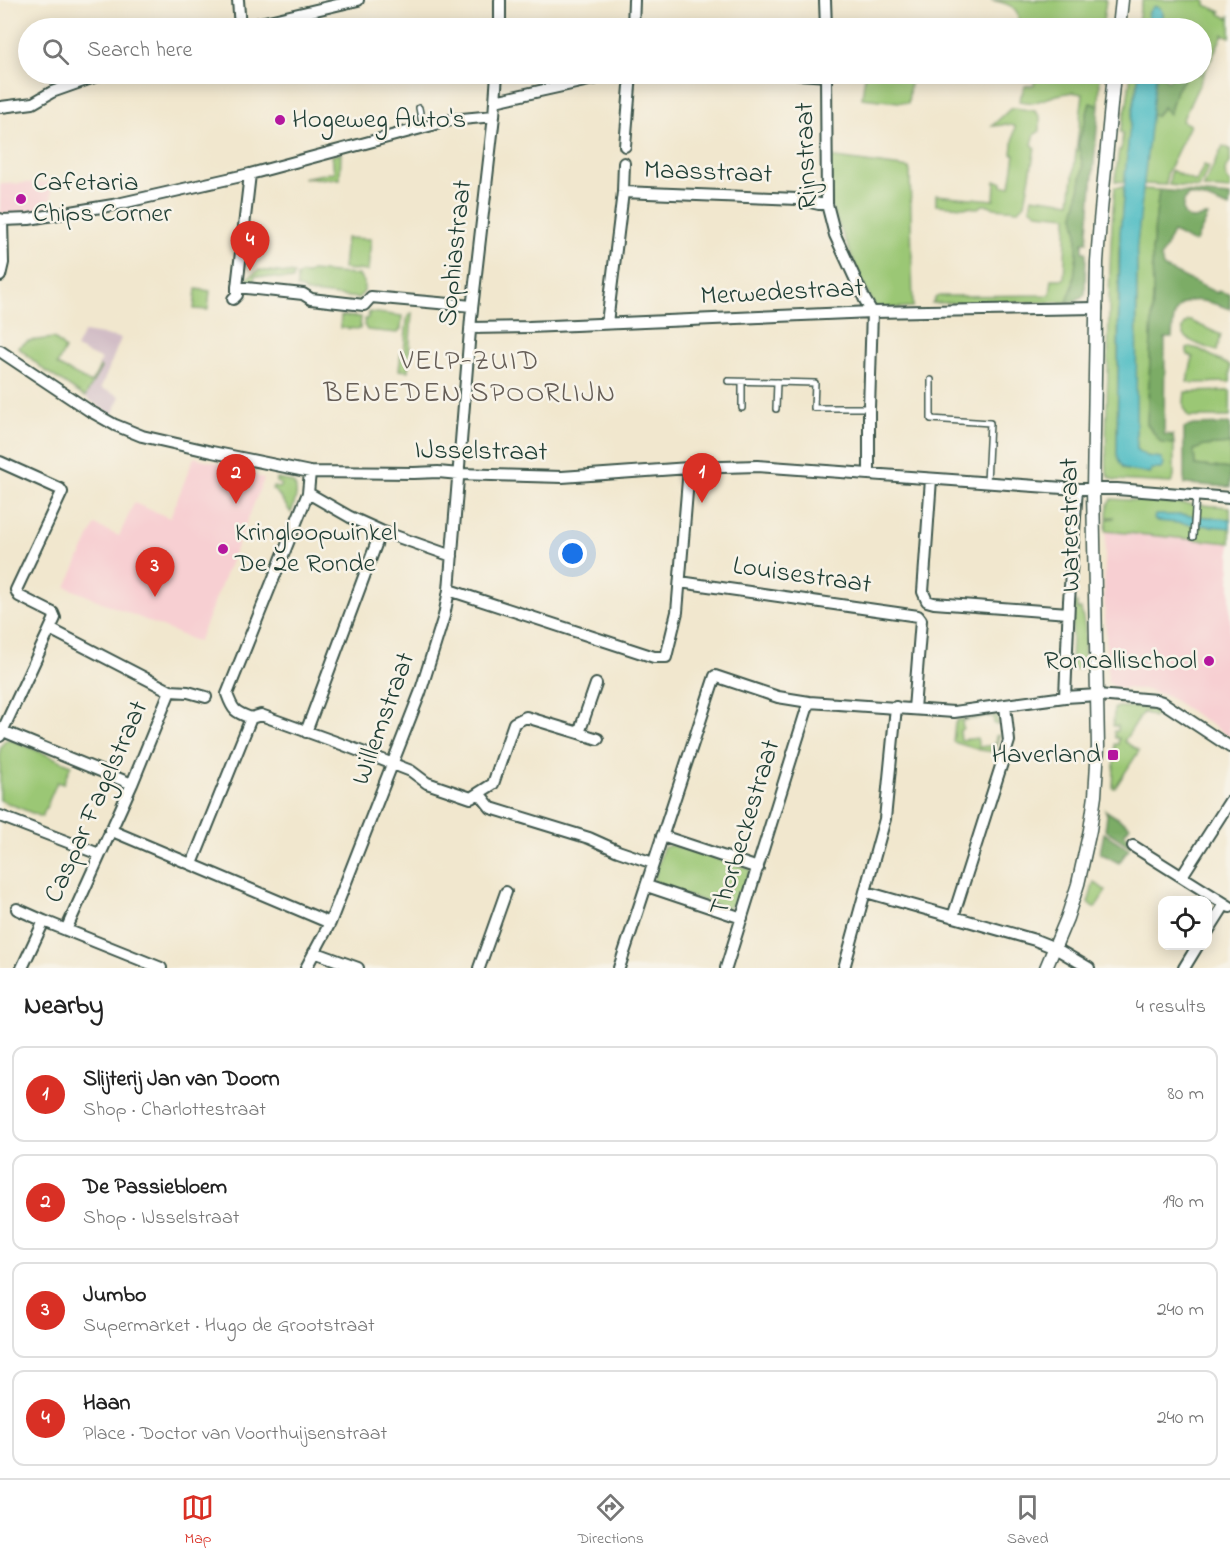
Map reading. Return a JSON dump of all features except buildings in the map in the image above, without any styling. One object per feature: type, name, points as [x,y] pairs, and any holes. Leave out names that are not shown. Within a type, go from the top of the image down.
[{"type":"street","points":[[238,0],[239,18]]},
{"type":"street","points":[[282,18],[358,0]]},
{"type":"street","points":[[500,0],[500,18]]},
{"type":"street","points":[[633,18],[634,0]]},
{"type":"street","points":[[825,0],[826,18]]},
{"type":"street","points":[[1120,18],[1122,0]]},
{"type":"street","points":[[1,107],[33,102],[75,84]]},
{"type":"street","name":"Sophiastraat","points":[[459,474],[472,306],[496,84]]},
{"type":"street","points":[[495,101],[571,84]]},
{"type":"street","points":[[625,146],[630,84]]},
{"type":"street","name":"Rijnstraat","points":[[826,84],[827,204],[835,235],[872,312],[869,473]]},
{"type":"street","name":"Waterstraat","points":[[1046,968],[1078,884],[1095,796],[1098,747],[1094,489],[1097,308],[1100,221],[1113,84]]},
{"type":"street","points":[[0,100],[0,117]]},
{"type":"street","points":[[0,276],[3,263],[1,220],[29,219],[113,205],[250,174],[451,120],[494,116]]},
{"type":"street","points":[[608,323],[623,192],[624,163]]},
{"type":"street","points":[[233,299],[237,295],[250,174]]},
{"type":"street","name":"Maasstraat","points":[[623,192],[797,199],[827,204]]},
{"type":"street","points":[[237,287],[303,294],[311,299],[364,305],[371,297],[472,306]]},
{"type":"street","name":"Merwedestraat","points":[[470,328],[872,312],[1097,308]]},
{"type":"street","name":"IJsselstraat","points":[[0,351],[90,411],[142,436],[310,471],[438,472],[562,477],[689,468],[757,466],[1230,498]]},
{"type":"street","points":[[0,462],[60,489],[62,492],[16,590],[19,596],[53,613],[55,618],[1,734],[132,784]]},
{"type":"street","points":[[449,590],[654,657],[666,657],[677,612],[689,468]]},
{"type":"street","points":[[310,471],[308,493],[227,694],[235,712],[251,718],[261,715],[411,771],[427,783],[471,798],[493,784],[514,723],[526,717],[598,739]]},
{"type":"street","name":"Willemstraat","points":[[306,968],[330,922],[420,693],[444,616],[449,590],[459,474]]},
{"type":"street","points":[[931,479],[923,592],[927,601],[1068,613]]},
{"type":"street","name":"Waterstraat","points":[[1065,697],[1068,613],[1077,489]]},
{"type":"street","points":[[308,493],[350,517],[381,531],[452,556]]},
{"type":"street","points":[[306,732],[381,531]]},
{"type":"street","name":"Louisestraat","points":[[680,582],[918,616],[921,620],[914,709]]},
{"type":"street","points":[[50,629],[170,691],[188,692],[206,697]]},
{"type":"street","points":[[619,968],[715,676],[778,697],[809,702],[954,712],[1065,697],[1098,695],[1138,698],[1162,702],[1230,747]]},
{"type":"street","points":[[579,733],[596,684]]},
{"type":"street","name":"Caspar Fagelstraat","points":[[66,930],[132,784],[170,691]]},
{"type":"street","name":"Thorbeckestraat","points":[[726,968],[809,702]]},
{"type":"street","points":[[953,917],[1009,741],[1005,706]]},
{"type":"street","points":[[844,968],[885,819],[896,707]]},
{"type":"street","points":[[192,864],[251,718]]},
{"type":"street","points":[[479,793],[491,808],[589,838],[653,863]]},
{"type":"street","points":[[1182,876],[1230,801]]},
{"type":"street","points":[[0,816],[99,854]]},
{"type":"street","points":[[110,830],[330,922]]},
{"type":"street","points":[[662,836],[758,868]]},
{"type":"street","points":[[1133,846],[1228,905],[1212,926]]},
{"type":"street","points":[[646,886],[742,918]]},
{"type":"street","points":[[479,968],[506,892]]},
{"type":"street","points":[[866,892],[1035,940],[1055,948],[1089,968]]},
{"type":"street","points":[[17,909],[161,968]]},
{"type":"street","points":[[22,968],[44,921]]},
{"type":"street","points":[[1184,968],[1195,950]]},
{"type":"street","points":[[314,952],[357,968]]},
{"type":"lane","points":[[419,108],[423,128]]},
{"type":"lane","points":[[931,380],[931,419],[990,423],[987,482]]},
{"type":"lane","points":[[728,381],[815,382],[814,408],[869,408]]},
{"type":"lane","points":[[742,382],[742,408]]},
{"type":"lane","points":[[777,382],[777,409]]},
{"type":"lane","points":[[1193,535],[1196,495]]},
{"type":"shaded area","points":[[51,182],[52,211],[0,214],[0,184]]},
{"type":"shaded area","points":[[84,332],[121,338],[101,388],[120,396],[112,415],[85,397],[101,368],[98,366],[102,360],[76,348]]},
{"type":"shaded area","points":[[194,457],[236,468],[264,479],[198,642],[66,587],[95,525],[119,536],[134,503],[170,518]]},
{"type":"shaded area","points":[[1106,531],[1230,543],[1230,737],[1167,696],[1142,689],[1115,688],[1108,682],[1104,593]]},
{"type":"green space","points":[[991,0],[1106,0],[1103,18],[1018,18],[1013,7]]},
{"type":"green space","points":[[1143,0],[1203,0],[1206,5],[1221,12],[1220,14],[1228,18],[1230,16],[1230,37],[1223,34],[1212,57],[1212,18],[1163,18],[1163,14],[1149,12],[1148,18],[1139,18]]},
{"type":"green space","points":[[864,84],[910,84],[908,103],[862,98]]},
{"type":"green space","points":[[1100,84],[1099,106],[1090,103],[1078,143],[1083,167],[1074,214],[1077,253],[1073,286],[1067,302],[932,303],[937,296],[1050,295],[1052,279],[1064,279],[1067,216],[1037,213],[1030,208],[1032,197],[1070,202],[1083,94],[1072,92],[1033,103],[1019,101],[1025,86]]},
{"type":"green space","points":[[1130,84],[1137,84],[1125,182],[1115,181],[1123,133],[1120,132]]},
{"type":"green space","points":[[1155,84],[1181,84],[1176,90],[1169,114],[1163,107],[1155,116],[1151,114]]},
{"type":"green space","points":[[1181,84],[1199,84],[1182,121],[1190,125],[1167,173],[1166,185],[1143,184],[1151,114],[1156,116],[1163,107],[1170,113],[1176,90]]},
{"type":"green space","points":[[1090,103],[1099,106],[1087,242],[1083,242],[1083,252],[1086,252],[1085,295],[1073,302],[1067,302],[1073,286],[1077,253],[1077,230],[1074,215],[1083,167],[1078,144]]},
{"type":"green space","points":[[1010,109],[1035,111],[1040,117],[1040,131],[1035,134],[1032,144],[1035,148],[1025,204],[1019,210],[986,205],[978,208],[936,205],[936,195],[994,200],[995,181],[1002,182],[1002,186],[1010,186],[1015,154],[1012,154],[1015,126],[1004,124],[992,126]]},
{"type":"green space","points":[[1223,146],[1230,149],[1230,163],[1225,173],[1230,183],[1230,190],[1203,188]]},
{"type":"green space","points":[[341,153],[340,179],[302,178],[334,172],[332,156]]},
{"type":"green space","points":[[829,157],[909,168],[913,307],[876,309],[831,206]]},
{"type":"green space","points":[[1204,165],[1209,167],[1199,188],[1169,185],[1171,170],[1196,182]]},
{"type":"green space","points":[[1115,187],[1124,187],[1119,251],[1117,454],[1123,468],[1127,470],[1150,473],[1151,469],[1162,469],[1161,458],[1146,456],[1137,450],[1136,431],[1137,244],[1142,189],[1159,190],[1152,251],[1153,295],[1147,424],[1161,442],[1174,444],[1174,477],[1171,483],[1115,480],[1107,474],[1110,280]]},
{"type":"green space","points":[[1159,190],[1230,196],[1229,208],[1204,198],[1188,195],[1183,206],[1185,216],[1193,219],[1208,216],[1196,241],[1192,242],[1173,232],[1161,257],[1163,267],[1217,293],[1218,291],[1230,294],[1230,309],[1194,300],[1182,305],[1174,316],[1172,338],[1165,338],[1164,434],[1173,435],[1174,444],[1161,443],[1147,424],[1153,295],[1152,251]]},
{"type":"green space","points":[[346,238],[371,239],[368,271],[343,269]]},
{"type":"green space","points":[[259,270],[294,274],[293,280],[255,276],[254,284],[246,279]]},
{"type":"green space","points":[[311,271],[359,275],[364,282],[364,292],[358,298],[310,293],[297,288],[297,276],[308,274]]},
{"type":"green space","points":[[196,289],[210,291],[208,310],[194,309]]},
{"type":"green space","points":[[369,312],[402,316],[401,329],[397,333],[367,330],[364,325]]},
{"type":"green space","points":[[412,313],[408,371],[399,370],[401,352],[404,352],[407,320]]},
{"type":"green space","points":[[341,316],[361,317],[360,329],[340,328]]},
{"type":"green space","points":[[1188,321],[1221,335],[1217,351],[1186,337],[1183,327]]},
{"type":"green space","points":[[54,338],[65,349],[57,365],[91,383],[101,368],[85,397],[44,370],[18,347],[28,341]]},
{"type":"green space","points":[[1190,347],[1199,349],[1230,366],[1230,382],[1187,382],[1193,357],[1187,352]]},
{"type":"green space","points":[[1230,391],[1230,417],[1189,417],[1185,411],[1185,392]]},
{"type":"green space","points":[[1230,424],[1230,444],[1203,446],[1194,450],[1195,465],[1230,469],[1230,487],[1185,484],[1184,428],[1193,425]]},
{"type":"green space","points":[[1230,444],[1230,469],[1195,465],[1194,450],[1203,446]]},
{"type":"green space","points":[[277,479],[290,481],[295,486],[296,498],[291,513],[272,489],[273,487],[279,488],[281,484],[276,482]]},
{"type":"green space","points":[[1112,499],[1230,507],[1230,543],[1106,531],[1107,519],[1114,518],[1107,517],[1108,504]]},
{"type":"green space","points":[[1073,603],[1077,603],[1077,609],[1081,609],[1085,628],[1084,666],[1080,669],[1071,669]]},
{"type":"green space","points":[[1141,707],[1159,712],[1154,717],[1143,712],[1124,741],[1139,751],[1113,788],[1115,744],[1118,744],[1119,738],[1115,738],[1114,731],[1118,731],[1118,726],[1113,726],[1114,709]]},
{"type":"green space","points":[[994,715],[997,717],[998,725],[994,724],[993,716],[962,721],[963,728],[960,731],[961,740],[977,738],[979,747],[995,745],[996,736],[999,735],[995,752],[953,742],[957,720]]},
{"type":"green space","points":[[10,739],[71,765],[63,784],[57,782],[42,817],[0,800],[0,750],[4,741]]},
{"type":"green space","points":[[1105,810],[1130,826],[1124,834],[1134,841],[1130,846],[1105,830],[1107,815]]},
{"type":"green space","points":[[1104,833],[1129,849],[1119,863],[1100,853]]},
{"type":"green space","points":[[671,845],[751,869],[741,900],[727,908],[652,885],[663,848]]},
{"type":"green space","points":[[1094,882],[1106,891],[1095,908],[1088,903]]},
{"type":"water","points":[[1154,6],[1160,8],[1163,18],[1148,18]]},
{"type":"water","points":[[1137,84],[1155,84],[1137,244],[1137,450],[1146,456],[1161,458],[1164,465],[1162,469],[1151,469],[1151,473],[1125,468],[1121,465],[1117,454],[1120,233],[1129,133]]},
{"type":"water","points":[[1155,515],[1230,519],[1230,528],[1157,521],[1154,519]]},
{"type":"place","name":"Hogeweg Auto's","points":[[280,120]]},
{"type":"place","name":"Cafetaria Chips Corner","points":[[21,199]]},
{"type":"place","name":"Haan","points":[[250,271]]},
{"type":"place","name":"Slijterij Jan van Doorn","points":[[702,503]]},
{"type":"place","name":"De Passiebloem","points":[[236,504]]},
{"type":"place","name":"Kringloopwinkel De 2e Ronde","points":[[223,549]]},
{"type":"place","name":"Jumbo","points":[[155,597]]},
{"type":"place","name":"Roncallischool","points":[[1209,661]]},
{"type":"place","name":"Haverland","points":[[1113,755]]},
{"type":"district","name":"VELP-ZUID BENEDEN SPOORLIJN","points":[[470,378]]}]
